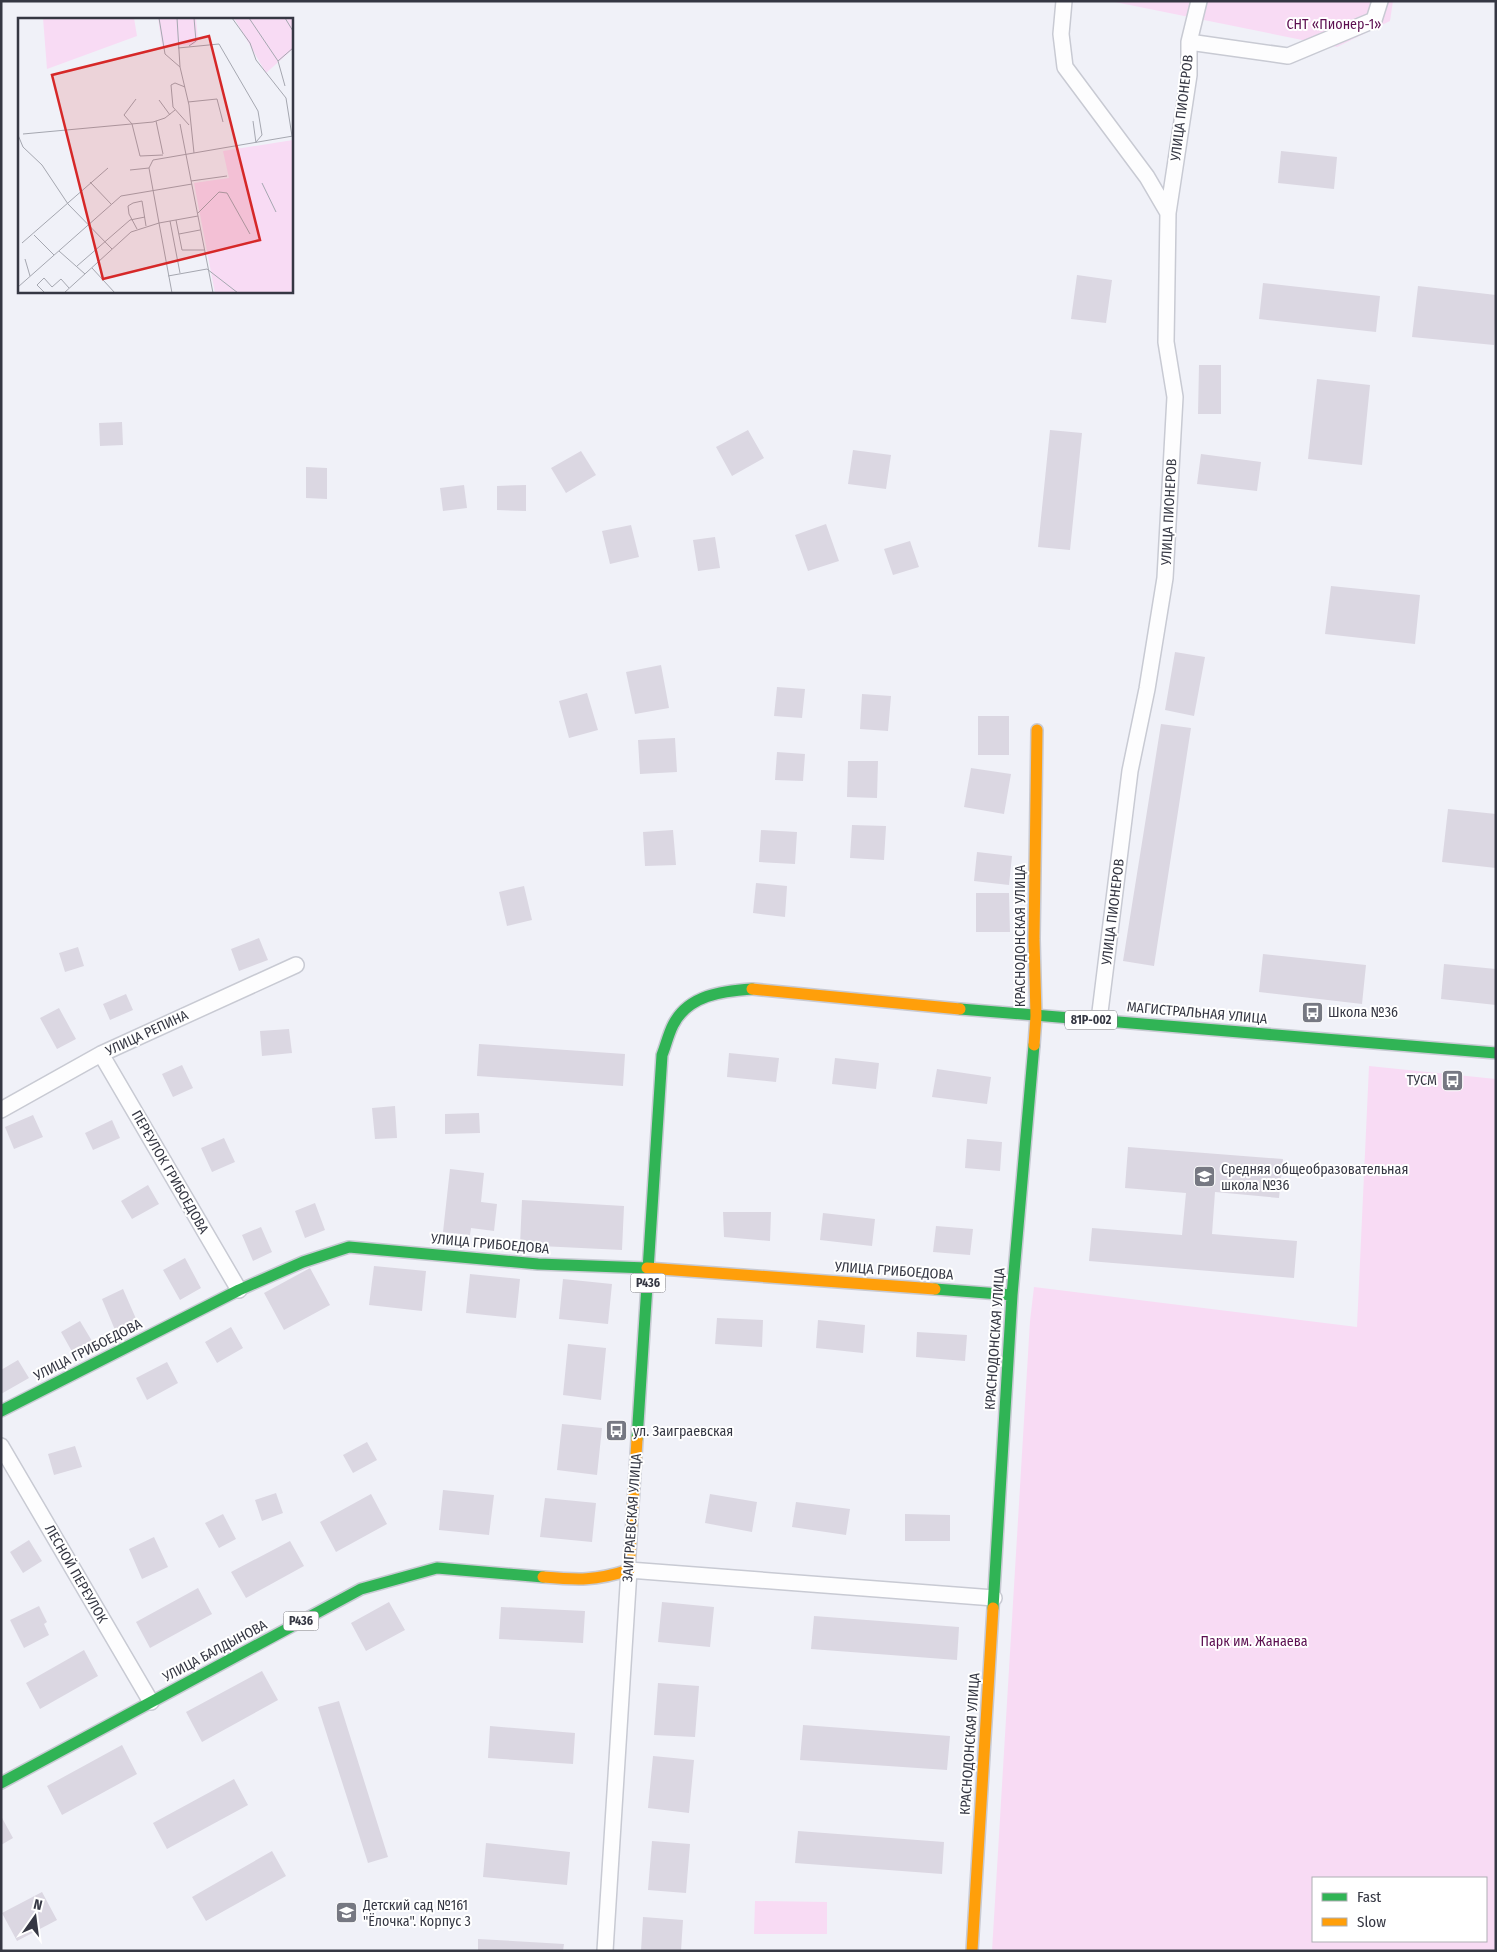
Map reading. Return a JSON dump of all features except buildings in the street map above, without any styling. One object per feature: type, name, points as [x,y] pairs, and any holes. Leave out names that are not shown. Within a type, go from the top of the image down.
[{"type":"street","points":[[1064,1],[1061,34],[1065,67],[1148,177],[1168,213]]},
{"type":"street","name":"УЛИЦА ПИОНЕРОВ","points":[[1099,1020],[1130,771],[1147,689],[1165,578],[1175,397],[1166,342],[1168,213],[1189,75],[1189,42],[1199,1]]},
{"type":"street","points":[[1189,42],[1288,56],[1374,20],[1380,1]]},
{"type":"street","name":"КРАСНОДОНСКАЯ УЛИЦА","points":[[972,1951],[1012,1295],[1036,1016],[1034,939],[1037,730]]},
{"type":"street","name":"УЛИЦА РЕПИНА","points":[[1,1110],[101,1054],[296,964]]},
{"type":"street","name":"МАГИСТРАЛЬНАЯ УЛИЦА","points":[[689,1003],[714,992],[758,989],[1036,1016],[1496,1053]]},
{"type":"street","name":"ЗАИГРАЕВСКАЯ УЛИЦА","points":[[605,1951],[662,1055],[674,1022],[689,1003]]},
{"type":"street","name":"ПЕРЕУЛОК ГРИБОЕДОВА","points":[[101,1054],[238,1290]]},
{"type":"street","name":"УЛИЦА ГРИБОЕДОВА","points":[[1,1411],[238,1290],[303,1262],[349,1247],[538,1264],[649,1268],[1012,1295]]},
{"type":"street","name":"ЛЕСНОЙ ПЕРЕУЛОК","points":[[1,1446],[151,1702]]},
{"type":"street","name":"УЛИЦА БАЛДЫНОВА","points":[[1,1783],[361,1589],[437,1568],[578,1580],[605,1578],[629,1570]]},
{"type":"street","points":[[629,1570],[994,1598]]},
{"type":"green space","name":"СНТ «Пионер-1»","points":[[1110,1],[1393,1],[1390,21],[1337,47]]},
{"type":"green space","name":"Парк им. Жанаева","points":[[1369,1066],[1496,1079],[1496,1951],[992,1951],[1030,1321],[1034,1287],[1357,1327]]},
{"type":"green space","points":[[755,1901],[827,1902],[827,1934],[754,1934]]},
{"type":"traffic: fast","points":[[637,1439],[662,1055],[673,1025],[687,1007],[707,996],[729,991],[752,989]]},
{"type":"traffic: fast","points":[[960,1009],[1496,1053]]},
{"type":"traffic: fast","points":[[993,1608],[1012,1295],[1034,1045]]},
{"type":"traffic: fast","points":[[1,1411],[239,1290],[303,1262],[349,1247],[538,1264],[647,1268]]},
{"type":"traffic: fast","points":[[935,1289],[1012,1295]]},
{"type":"traffic: fast","points":[[1,1783],[361,1589],[437,1568],[543,1577]]},
{"type":"traffic: slow","points":[[1034,1045],[1036,1016],[1034,939],[1037,730]]},
{"type":"traffic: slow","points":[[752,989],[960,1009]]},
{"type":"traffic: slow","points":[[647,1268],[935,1289]]},
{"type":"traffic: slow","points":[[543,1577],[586,1579],[629,1570],[637,1439]]},
{"type":"traffic: slow","points":[[972,1951],[993,1608]]},
{"type":"place","name":"Школа №36","points":[[1312,1012]]},
{"type":"place","name":"ТУСМ","points":[[1453,1080]]},
{"type":"place","name":"Средняя общеобразовательная школа №36","points":[[1205,1177]]},
{"type":"place","name":"ул. Заиграевская","points":[[617,1431]]},
{"type":"place","name":"Детский сад №161 \"Ёлочка\". Корпус 3","points":[[347,1913]]}]
